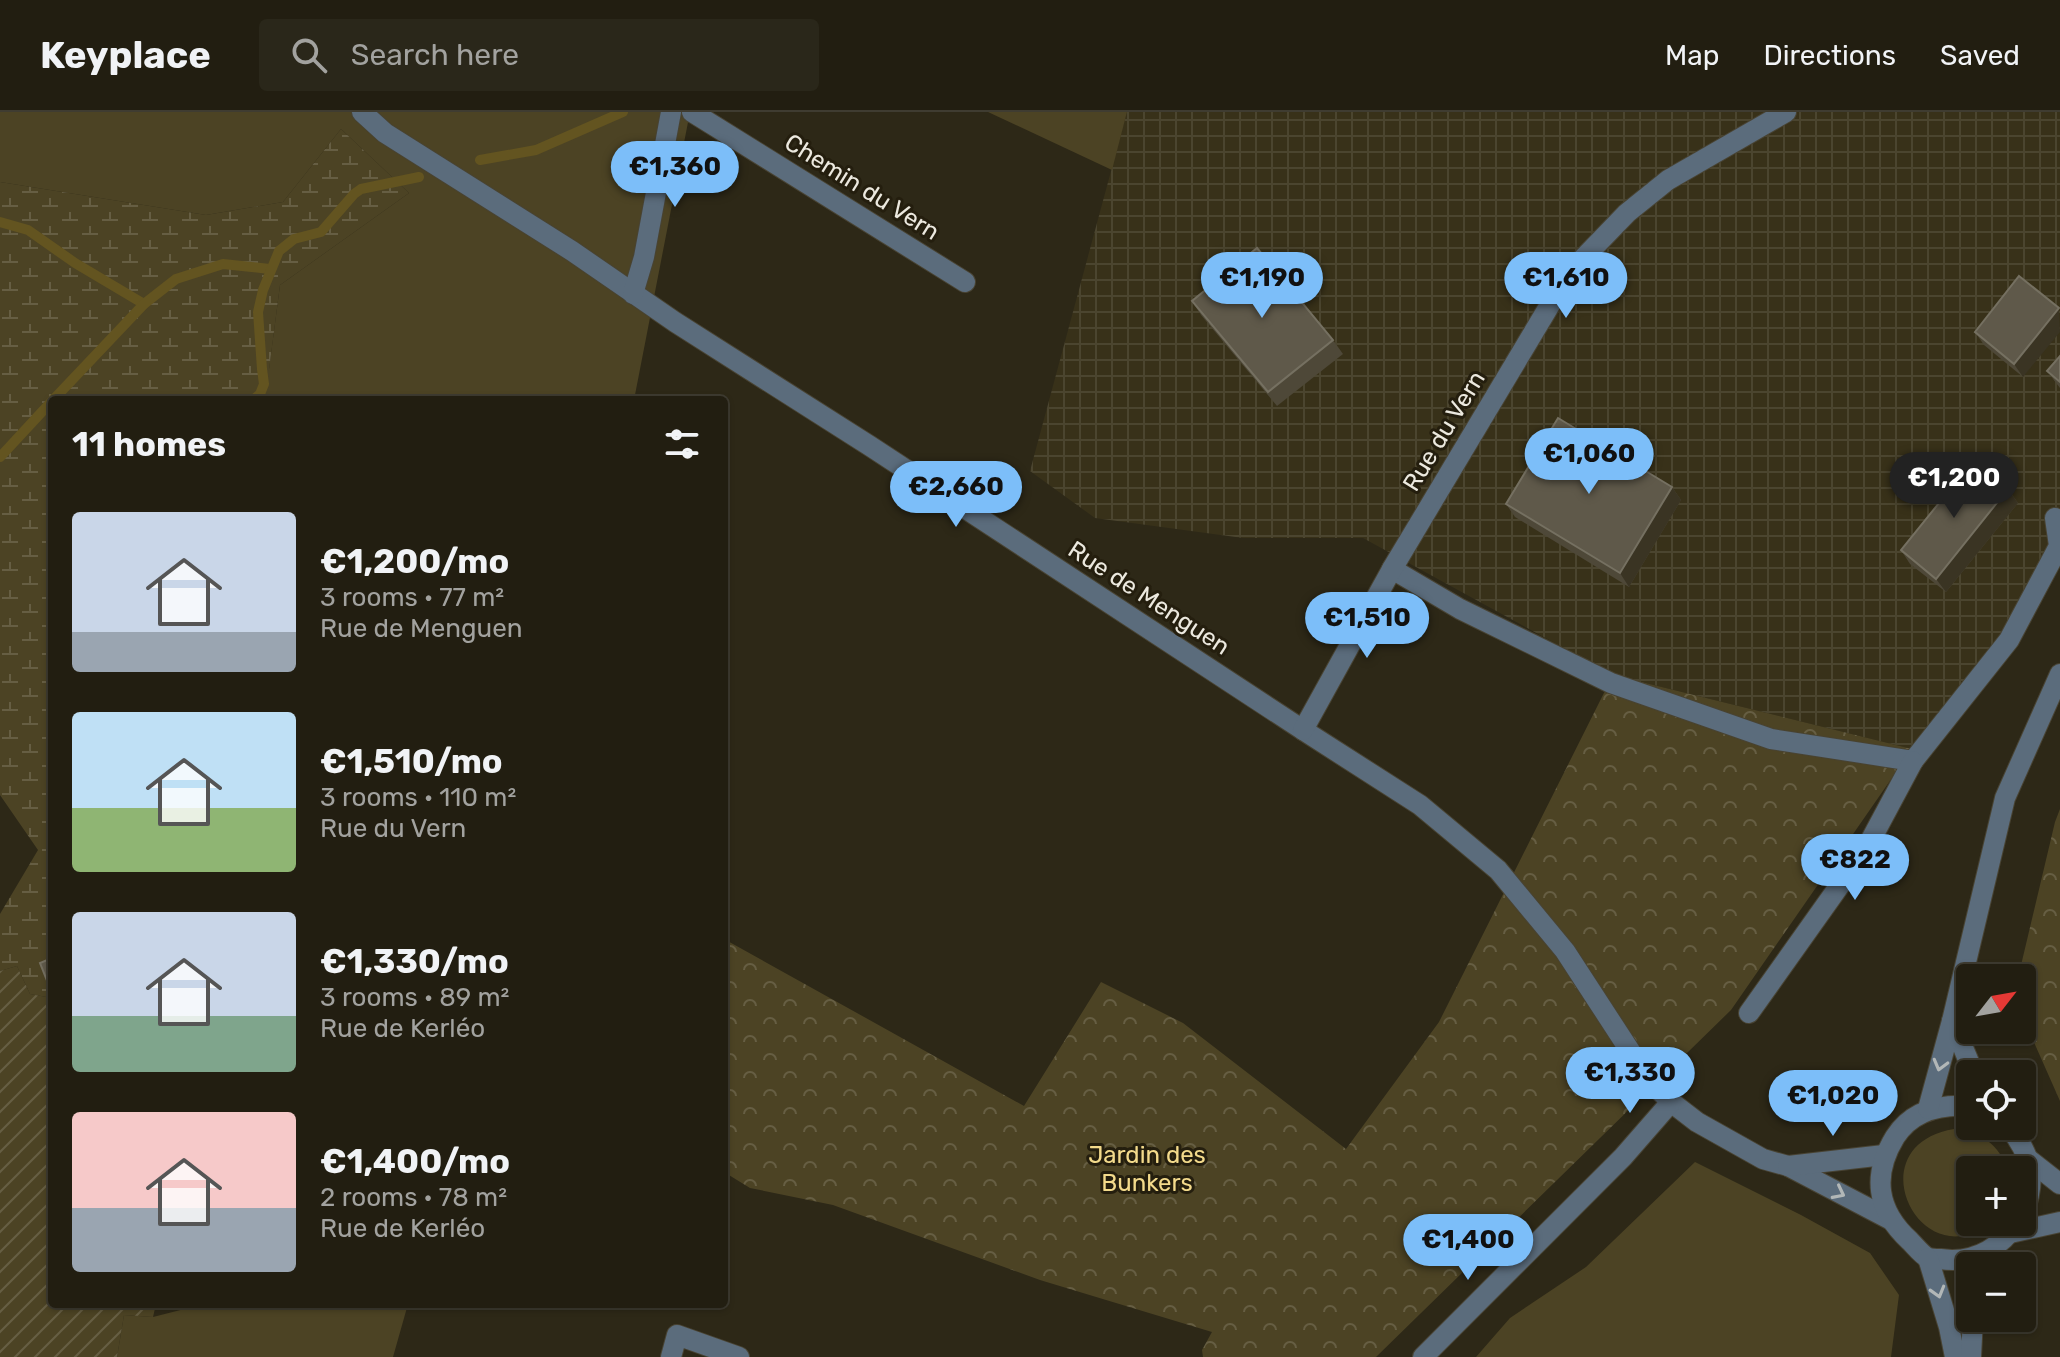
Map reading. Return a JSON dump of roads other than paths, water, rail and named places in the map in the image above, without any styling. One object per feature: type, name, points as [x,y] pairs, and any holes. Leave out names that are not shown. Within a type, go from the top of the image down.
[{"type":"street","name":"Rue de Menguen","points":[[362,112],[385,133],[572,251],[633,294],[1420,805],[1498,870],[1565,951],[1649,1080],[1671,1102],[1697,1122],[1763,1159],[1788,1166],[1891,1220]]},
{"type":"street","points":[[633,294],[644,257],[671,112]]},
{"type":"street","name":"Chemin du Vern","points":[[692,112],[965,282]]},
{"type":"street","name":"Rue du Vern","points":[[1303,730],[1392,569],[1569,273],[1627,213],[1668,180],[1786,112]]},
{"type":"street","points":[[1749,1013],[1867,847],[1913,761],[2009,640],[2059,546],[2055,518]]},
{"type":"street","points":[[1392,569],[1460,609],[1611,683],[1771,739],[1913,761]]},
{"type":"street","points":[[1928,1109],[2005,798],[2060,674]]},
{"type":"street","points":[[1952,1021],[1968,1060]]},
{"type":"street","points":[[1423,1357],[1623,1157],[1671,1102]]},
{"type":"street","points":[[1955,1357],[1928,1258],[1891,1220],[1882,1200],[1880,1177],[1884,1155],[1901,1128],[1928,1109],[1956,1105]]},
{"type":"street","points":[[1788,1166],[1884,1155]]},
{"type":"street","points":[[2036,1165],[2060,1184]]},
{"type":"street","points":[[2036,1223],[2060,1222]]},
{"type":"street","points":[[1992,1252],[2006,1236]]},
{"type":"street","points":[[1928,1258],[1956,1262]]},
{"type":"street","points":[[1971,1357],[1972,1332]]},
{"type":"street","points":[[671,1357],[677,1335],[739,1357]]},
{"type":"waterway","points":[[480,160],[536,150],[623,112]]},
{"type":"waterway","points":[[258,396],[264,384],[258,312],[263,290],[279,251],[294,239],[321,232],[361,189],[419,177]]},
{"type":"waterway","points":[[0,222],[28,230],[75,263],[144,304]]},
{"type":"waterway","points":[[57,396],[144,304],[176,279],[223,264],[270,269]]},
{"type":"waterway","points":[[0,457],[48,405]]},
{"type":"park label","name":"Jardin des Bunkers","points":[[1147,1169]]}]
